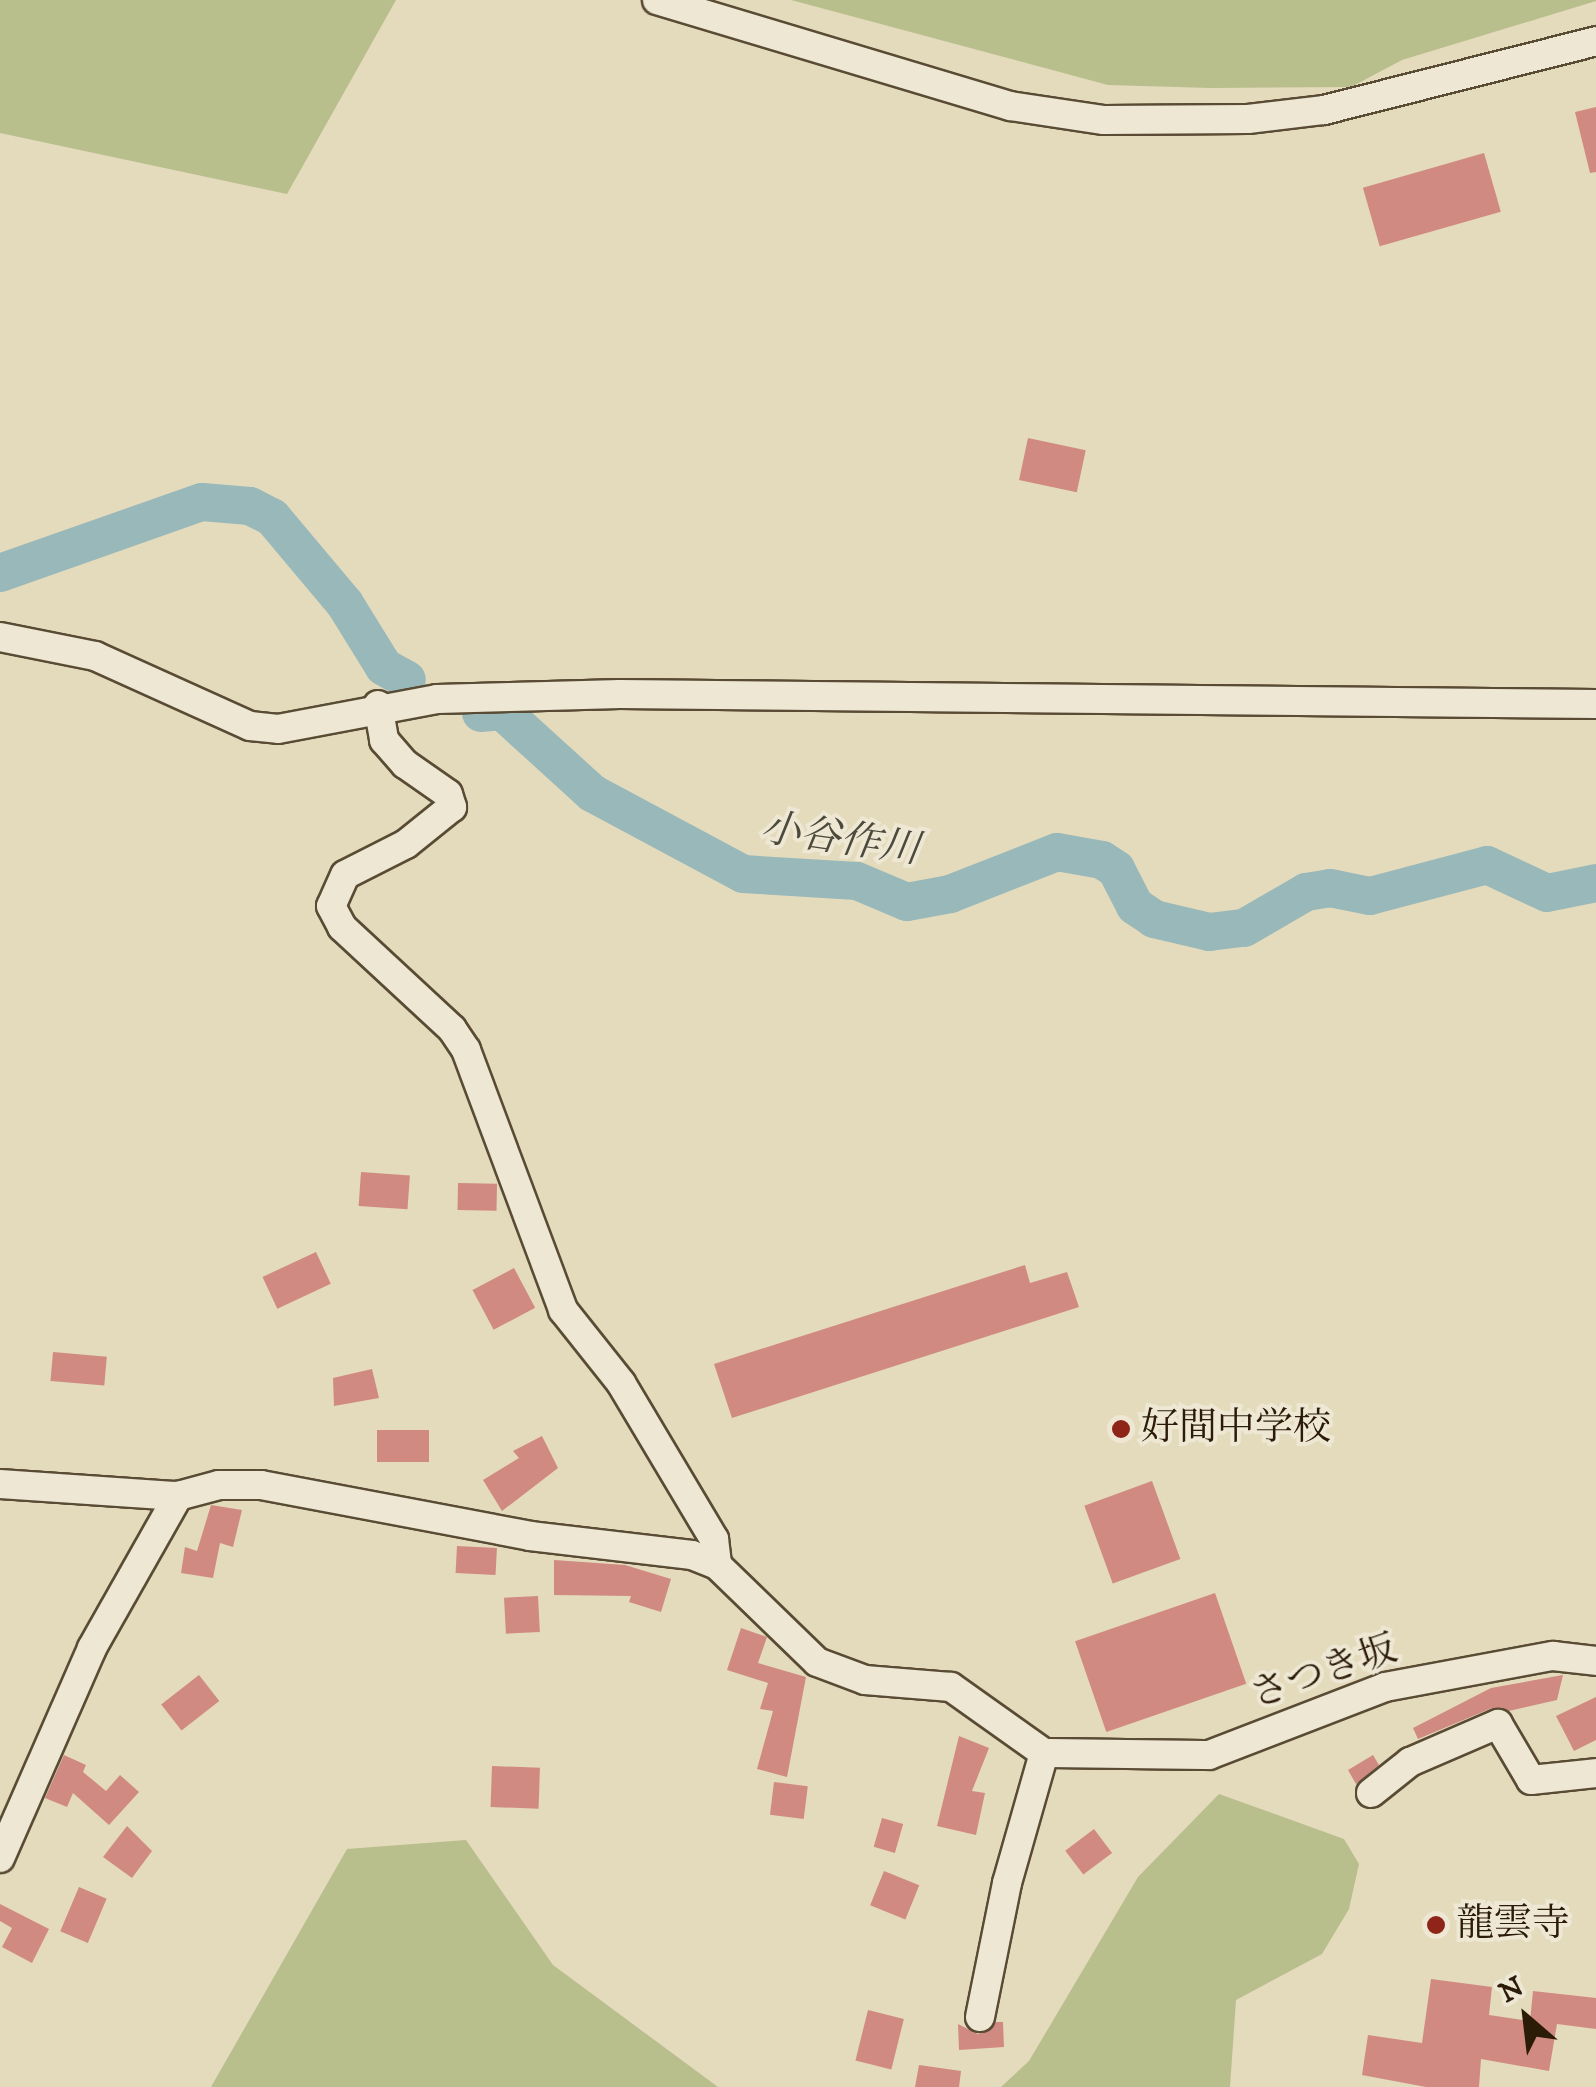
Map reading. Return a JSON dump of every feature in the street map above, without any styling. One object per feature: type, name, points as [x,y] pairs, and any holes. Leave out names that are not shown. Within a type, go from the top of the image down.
[{"type":"street","points":[[657,0],[1010,106],[1104,120],[1248,119],[1324,110],[1596,41]]},
{"type":"street","points":[[0,637],[95,656],[250,726],[312,726],[378,705],[620,694],[1596,704]]},
{"type":"street","points":[[378,705],[384,740],[404,764],[448,794],[452,807],[406,844],[345,876],[331,906],[342,927],[452,1028],[466,1050],[563,1310],[621,1383],[714,1539],[717,1565]]},
{"type":"street","points":[[0,1484],[178,1496],[220,1484],[261,1486],[717,1565],[818,1662],[865,1680],[950,1687],[1044,1753],[1007,1882],[980,2018]]},
{"type":"street","points":[[0,1858],[11,1797],[178,1496]]},
{"type":"street","name":"さつき坂","points":[[1044,1753],[1209,1756],[1384,1688],[1553,1656],[1596,1661]]},
{"type":"street","points":[[1371,1792],[1410,1762],[1498,1724],[1531,1780],[1596,1773]]},
{"type":"green space","points":[[0,0],[396,0],[287,194],[0,133]]},
{"type":"green space","points":[[791,0],[1596,1],[1402,60],[1351,87],[1211,88],[1108,85]]},
{"type":"green space","points":[[1219,1794],[1344,1839],[1359,1864],[1349,1909],[1322,1954],[1236,2000],[1230,2087],[1001,2087],[1029,2061],[1138,1877]]},
{"type":"green space","points":[[466,1840],[553,1965],[718,2087],[211,2087],[347,1849]]},
{"type":"building","points":[[1596,107],[1596,172],[1590,173],[1575,112]]},
{"type":"building","points":[[1484,153],[1501,212],[1380,246],[1363,188]]},
{"type":"building","points":[[1028,438],[1086,450],[1077,492],[1019,480]]},
{"type":"building","points":[[361,1172],[410,1175],[408,1209],[359,1206]]},
{"type":"building","points":[[458,1183],[497,1184],[497,1211],[458,1210]]},
{"type":"building","points":[[316,1252],[331,1284],[277,1309],[263,1277]]},
{"type":"building","points":[[1025,1265],[1030,1283],[1067,1272],[1079,1307],[732,1418],[714,1364]]},
{"type":"building","points":[[514,1268],[535,1308],[494,1330],[473,1290]]},
{"type":"building","points":[[53,1352],[107,1357],[104,1386],[50,1381]]},
{"type":"building","points":[[372,1369],[379,1398],[334,1406],[333,1378]]},
{"type":"building","points":[[377,1430],[429,1430],[429,1462],[377,1462]]},
{"type":"building","points":[[542,1436],[558,1468],[502,1511],[483,1480],[519,1458],[513,1451]]},
{"type":"building","points":[[1152,1481],[1180,1559],[1113,1584],[1084,1506]]},
{"type":"building","points":[[211,1505],[242,1510],[233,1547],[220,1543],[213,1578],[181,1573],[185,1547],[197,1551]]},
{"type":"building","points":[[457,1546],[497,1548],[496,1575],[456,1573]]},
{"type":"building","points":[[554,1560],[625,1565],[671,1579],[661,1612],[629,1602],[631,1596],[554,1595]]},
{"type":"building","points":[[1215,1593],[1246,1684],[1106,1732],[1075,1641]]},
{"type":"building","points":[[538,1596],[540,1632],[506,1634],[504,1598]]},
{"type":"building","points":[[741,1628],[767,1637],[758,1663],[806,1677],[787,1777],[757,1769],[773,1711],[760,1709],[768,1683],[727,1670]]},
{"type":"building","points":[[199,1675],[219,1701],[181,1731],[161,1705]]},
{"type":"building","points":[[1563,1675],[1557,1700],[1509,1711],[1492,1708],[1418,1739],[1413,1728],[1491,1688]]},
{"type":"building","points":[[1596,1697],[1596,1740],[1574,1751],[1556,1716]]},
{"type":"building","points":[[959,1736],[989,1748],[972,1791],[985,1793],[976,1835],[937,1826]]},
{"type":"building","points":[[64,1755],[86,1765],[83,1772],[106,1791],[120,1775],[139,1792],[109,1825],[73,1793],[67,1807],[45,1798]]},
{"type":"building","points":[[1373,1755],[1379,1765],[1356,1784],[1348,1770]]},
{"type":"building","points":[[492,1766],[540,1768],[539,1809],[491,1807]]},
{"type":"building","points":[[774,1782],[808,1786],[804,1819],[770,1815]]},
{"type":"building","points":[[882,1818],[903,1824],[895,1853],[874,1847]]},
{"type":"building","points":[[127,1826],[152,1851],[132,1878],[103,1857]]},
{"type":"building","points":[[1094,1829],[1112,1853],[1083,1875],[1065,1851]]},
{"type":"building","points":[[884,1871],[919,1885],[905,1920],[870,1905]]},
{"type":"building","points":[[79,1887],[107,1899],[88,1943],[60,1931]]},
{"type":"building","points":[[0,1904],[49,1929],[32,1963],[2,1947],[12,1928],[0,1921]]},
{"type":"building","points":[[1431,1979],[1492,1987],[1489,2015],[1530,2021],[1533,1991],[1596,1998],[1596,2029],[1557,2024],[1549,2071],[1481,2059],[1479,2087],[1426,2087],[1362,2075],[1368,2035],[1422,2043]]},
{"type":"building","points":[[868,2010],[904,2019],[891,2069],[855,2060]]},
{"type":"building","points":[[996,2022],[1003,2022],[1004,2047],[959,2050],[958,2024],[978,2034]]},
{"type":"building","points":[[919,2065],[961,2071],[959,2087],[915,2087]]},
{"type":"waterway","name":"小谷作川","points":[[0,573],[202,502],[250,506],[272,517],[345,604],[384,667],[407,680]]},
{"type":"waterway","name":"小谷作川","points":[[481,713],[502,711],[592,793],[743,874],[857,881],[907,902],[950,894],[1057,852],[1102,860],[1116,869],[1135,906],[1154,919],[1209,932],[1244,928],[1306,892],[1330,888],[1370,896],[1487,865],[1547,893],[1596,883]]},
{"type":"place","name":"好間中学校","points":[[1121,1429]]},
{"type":"place","name":"龍雲寺","points":[[1436,1925]]}]
